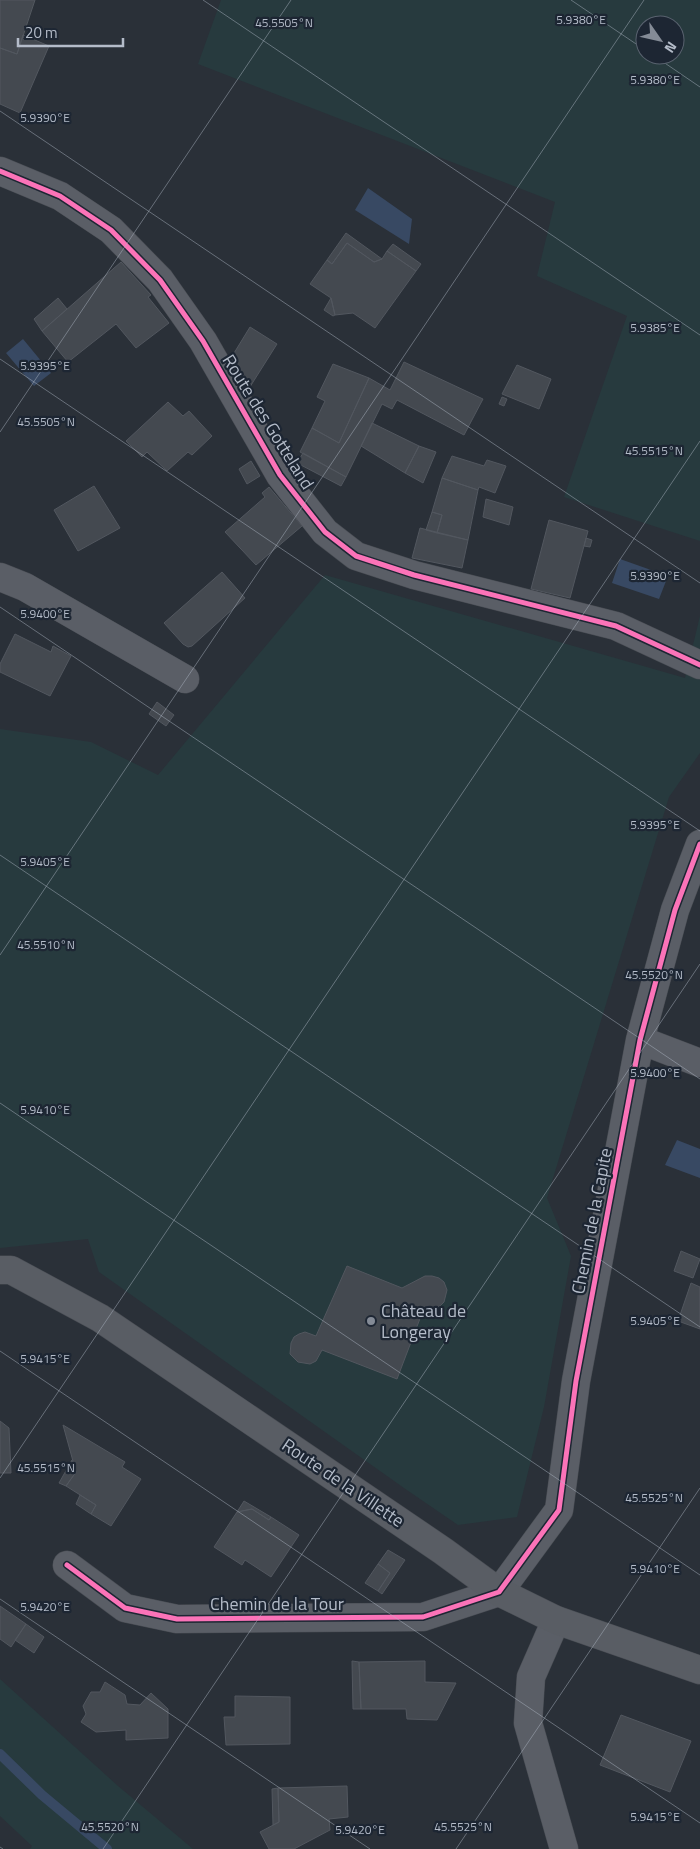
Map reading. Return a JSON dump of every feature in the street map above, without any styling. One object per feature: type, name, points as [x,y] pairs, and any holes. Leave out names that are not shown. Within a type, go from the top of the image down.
[{"type":"main road","name":"Route de la Villette","points":[[0,1270],[11,1270],[100,1318],[443,1551],[499,1592],[556,1620],[700,1670]]},
{"type":"street","name":"Route des Gotteland","points":[[0,170],[60,196],[110,230],[160,280],[202,341],[280,475],[325,532],[356,556],[414,575],[616,626],[700,665]]},
{"type":"street","points":[[0,577],[25,587],[185,679]]},
{"type":"street","name":"Chemin de la Capite","points":[[499,1592],[559,1510],[576,1382],[640,1040],[675,910],[700,844]]},
{"type":"street","points":[[640,1040],[700,1063]]},
{"type":"street","name":"Chemin de la Tour","points":[[67,1565],[125,1608],[177,1619],[423,1617],[499,1592]]},
{"type":"street","points":[[556,1620],[531,1677],[528,1723],[564,1849]]},
{"type":"green space","points":[[221,0],[700,0],[700,541],[564,497],[627,316],[537,276],[555,202],[198,64]]},
{"type":"green space","points":[[325,575],[685,678],[700,616],[700,753],[669,797],[547,1198],[571,1256],[544,1407],[517,1517],[458,1525],[99,1272],[88,1239],[0,1248],[0,729],[91,742],[158,775]]},
{"type":"green space","points":[[0,1679],[118,1786],[193,1849],[30,1849],[32,1846],[0,1816]]},
{"type":"water","points":[[368,188],[412,219],[409,244],[355,210]]},
{"type":"water","points":[[23,339],[51,373],[34,386],[6,353]]},
{"type":"water","points":[[620,559],[668,576],[659,599],[612,583]]},
{"type":"water","points":[[677,1140],[700,1149],[700,1178],[665,1165]]},
{"type":"building","points":[[0,0],[35,0],[17,54],[0,48]]},
{"type":"building","points":[[23,35],[49,46],[20,113],[0,104],[0,48],[17,54]]},
{"type":"building","points":[[346,233],[382,259],[374,262],[347,243],[332,264],[327,260]]},
{"type":"building","points":[[347,243],[374,262],[382,259],[387,251],[416,271],[375,328],[353,313],[335,315],[331,298],[310,284],[327,260],[332,264]]},
{"type":"building","points":[[393,244],[421,264],[416,271],[387,251]]},
{"type":"building","points":[[121,262],[151,295],[148,297],[169,323],[136,348],[116,324],[68,362],[42,331]]},
{"type":"building","points":[[58,298],[67,309],[42,331],[34,319]]},
{"type":"building","points":[[331,298],[335,315],[333,316],[324,310]]},
{"type":"building","points":[[250,327],[277,344],[248,390],[231,358]]},
{"type":"building","points":[[404,362],[483,399],[464,435],[397,400],[392,409],[382,404],[346,477],[300,452],[312,428],[339,443],[369,378],[390,390]]},
{"type":"building","points":[[333,364],[369,378],[339,443],[312,428],[325,401],[317,397]]},
{"type":"building","points":[[517,365],[551,379],[539,409],[502,394]]},
{"type":"building","points":[[502,397],[507,399],[504,406],[499,404]]},
{"type":"building","points":[[168,402],[183,416],[189,411],[212,436],[192,455],[188,452],[167,471],[147,452],[142,457],[126,441]]},
{"type":"building","points":[[372,423],[419,446],[405,473],[361,446]]},
{"type":"building","points":[[419,446],[436,452],[423,483],[405,473]]},
{"type":"building","points":[[303,453],[346,477],[341,486],[297,463]]},
{"type":"building","points":[[452,456],[484,466],[487,460],[506,466],[495,493],[479,487],[478,490],[442,478]]},
{"type":"building","points":[[251,461],[260,476],[247,484],[239,469]]},
{"type":"building","points":[[442,478],[478,490],[468,540],[437,533],[442,515],[432,512]]},
{"type":"building","points":[[94,486],[120,528],[78,551],[54,510]]},
{"type":"building","points":[[269,487],[302,526],[256,565],[225,532],[265,497],[262,493]]},
{"type":"building","points":[[486,499],[513,507],[509,525],[483,517]]},
{"type":"building","points":[[432,512],[442,515],[437,533],[426,530]]},
{"type":"building","points":[[549,520],[588,531],[570,598],[531,589]]},
{"type":"building","points":[[420,528],[468,540],[462,568],[412,558]]},
{"type":"building","points":[[586,538],[592,540],[590,547],[584,546]]},
{"type":"building","points":[[222,572],[245,598],[192,646],[188,647],[164,623]]},
{"type":"building","points":[[15,634],[51,652],[53,646],[71,656],[50,696],[0,672],[0,664]]},
{"type":"building","points":[[157,702],[174,715],[166,726],[149,714]]},
{"type":"building","points":[[681,1251],[700,1259],[693,1278],[674,1271]]},
{"type":"building","name":"Château de Longeray","points":[[347,1266],[402,1288],[425,1276],[439,1278],[444,1282],[447,1290],[444,1302],[440,1306],[429,1309],[424,1308],[397,1379],[322,1350],[316,1361],[310,1364],[298,1362],[290,1354],[291,1343],[294,1337],[305,1332],[316,1336]]},
{"type":"building","points":[[691,1283],[700,1287],[700,1329],[678,1321]]},
{"type":"building","points":[[0,1421],[9,1428],[11,1473],[0,1473]]},
{"type":"building","points":[[63,1425],[125,1462],[122,1467],[141,1479],[111,1526],[91,1514],[96,1505],[66,1486],[76,1472]]},
{"type":"building","points":[[72,1460],[76,1472],[66,1486],[59,1483]]},
{"type":"building","points":[[80,1495],[96,1505],[91,1514],[76,1504]]},
{"type":"building","points":[[244,1501],[271,1517],[269,1520],[252,1509],[237,1512]]},
{"type":"building","points":[[252,1509],[269,1520],[271,1517],[299,1535],[271,1577],[245,1560],[242,1565],[214,1547],[237,1512]]},
{"type":"building","points":[[388,1550],[405,1560],[382,1594],[378,1591],[390,1573],[378,1564]]},
{"type":"building","points":[[378,1564],[390,1573],[378,1591],[365,1583]]},
{"type":"building","points":[[0,1606],[26,1624],[11,1647],[0,1639]]},
{"type":"building","points":[[26,1624],[44,1637],[34,1653],[15,1640]]},
{"type":"building","points":[[352,1661],[359,1662],[361,1709],[353,1709]]},
{"type":"building","points":[[425,1661],[425,1682],[456,1683],[437,1720],[407,1719],[406,1709],[361,1709],[359,1662]]},
{"type":"building","points":[[105,1682],[125,1695],[127,1704],[140,1705],[151,1693],[168,1709],[168,1738],[126,1740],[126,1730],[96,1732],[81,1722],[86,1714],[83,1706],[91,1692],[100,1692]]},
{"type":"building","points":[[235,1696],[290,1697],[290,1744],[226,1745],[224,1717],[235,1717]]},
{"type":"building","points":[[621,1715],[691,1741],[670,1792],[600,1765]]},
{"type":"building","points":[[347,1786],[348,1817],[329,1819],[330,1830],[294,1849],[269,1849],[260,1832],[279,1822],[278,1788]]},
{"type":"building","points":[[278,1788],[279,1822],[273,1825],[272,1789]]},
{"type":"waterway","points":[[0,1754],[42,1795],[107,1849]]},
{"type":"cycle path","points":[[0,171],[60,196],[111,230],[160,280],[203,341],[280,475],[325,532],[356,556],[414,575],[616,626],[700,665]]},
{"type":"cycle path","points":[[67,1565],[125,1608],[177,1619],[423,1617],[499,1592],[559,1510],[576,1381],[640,1040],[675,910],[700,844]]},
{"type":"place","name":"Château de Longeray","points":[[371,1321]]}]
